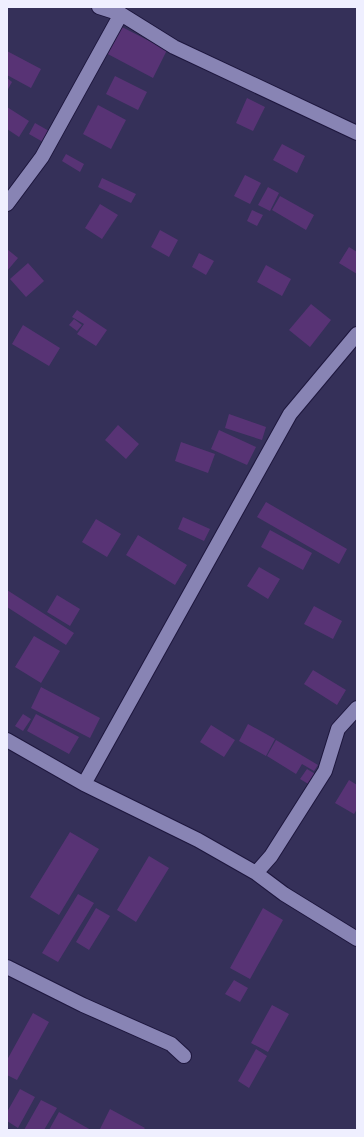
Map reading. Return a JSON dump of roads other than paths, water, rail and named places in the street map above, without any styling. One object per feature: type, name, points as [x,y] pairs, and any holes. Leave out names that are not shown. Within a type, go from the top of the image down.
[{"type":"street","points":[[99,7],[121,14],[174,47],[357,133]]},
{"type":"street","points":[[7,204],[42,157],[121,14]]},
{"type":"street","points":[[84,784],[290,414],[357,334]]},
{"type":"street","points":[[256,874],[271,856],[321,778],[325,771],[338,729],[357,708]]},
{"type":"street","points":[[7,740],[84,784],[198,840],[256,874],[284,894],[357,939]]},
{"type":"street","points":[[7,967],[83,1005],[171,1044],[184,1056]]}]
